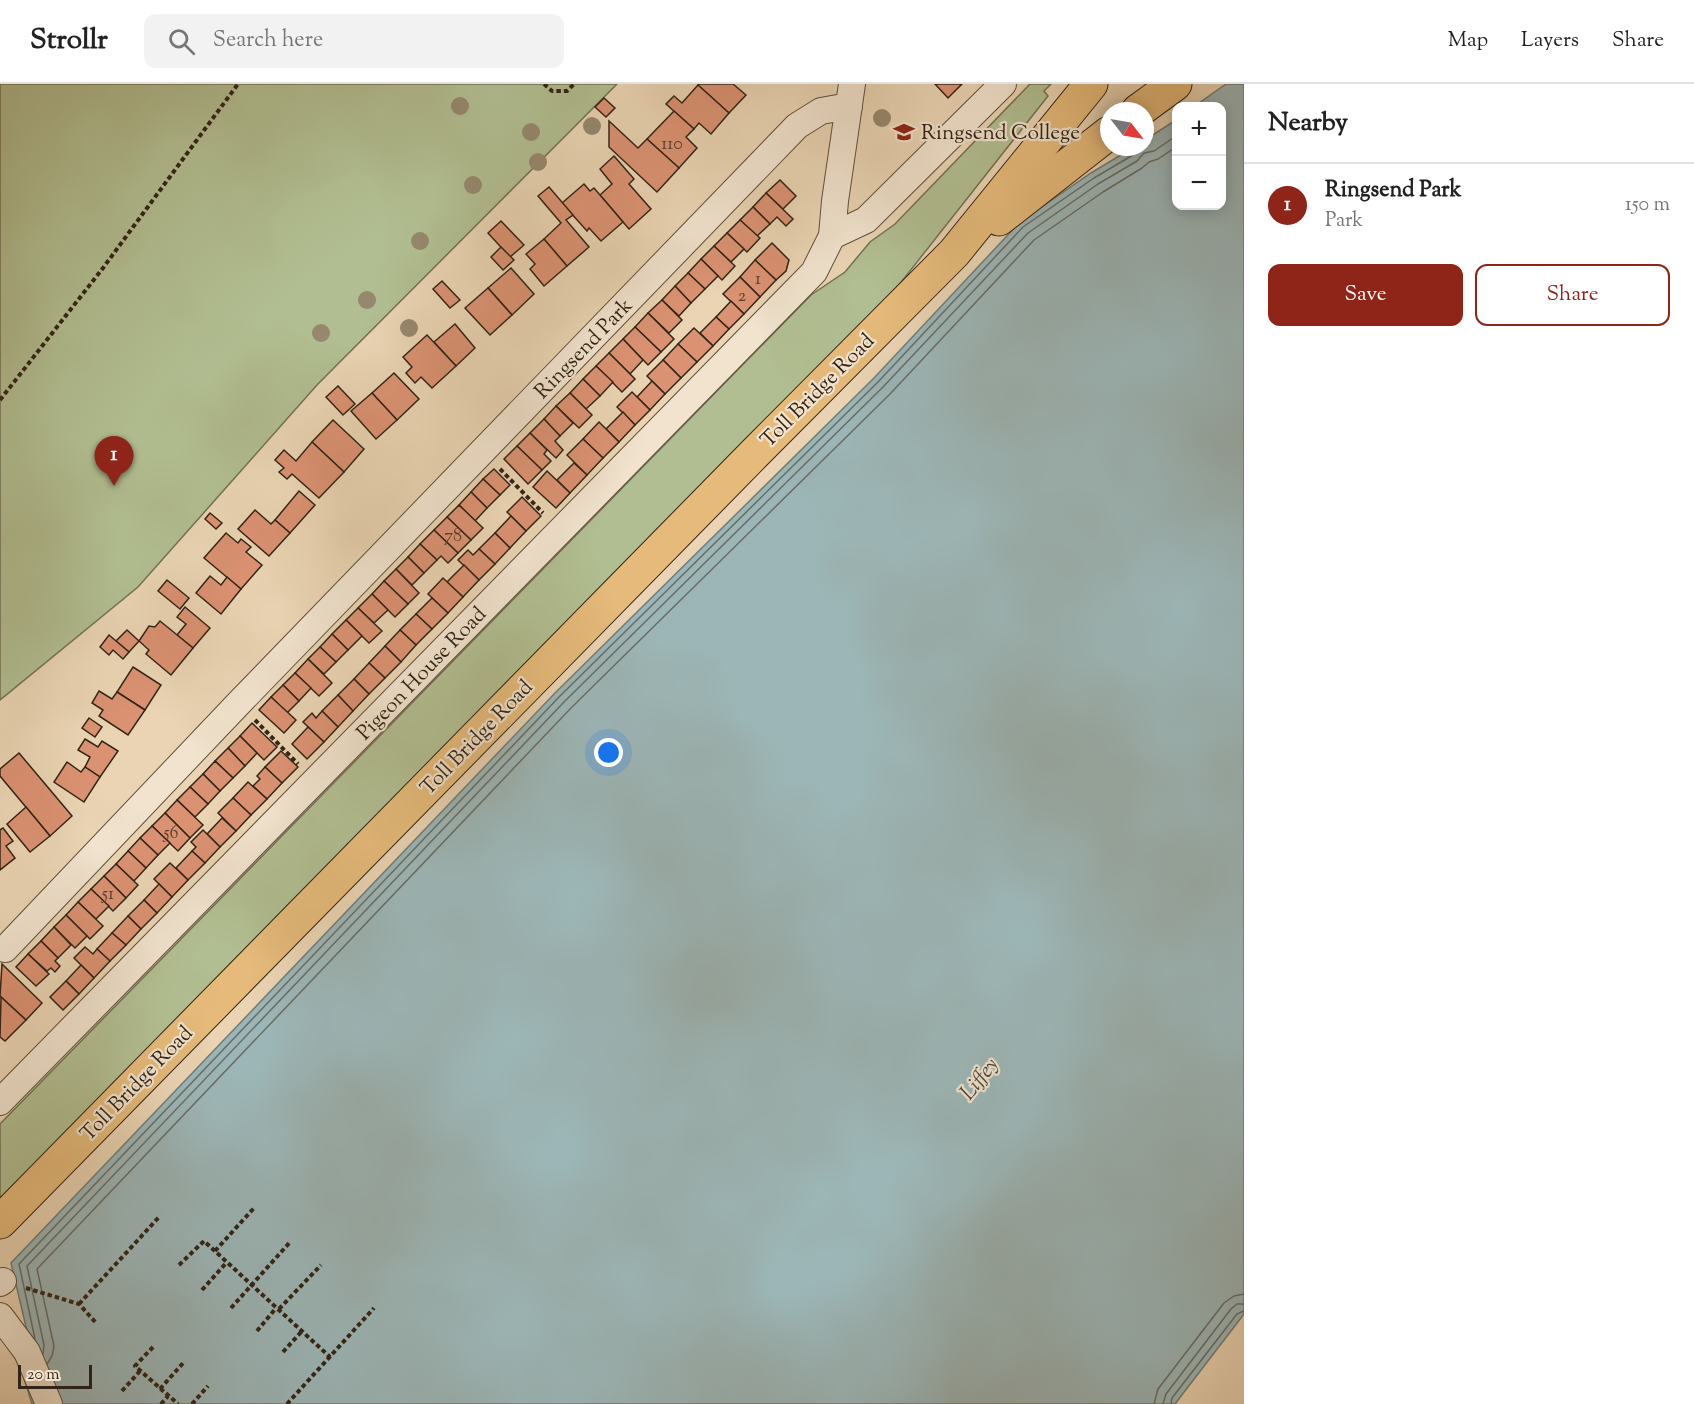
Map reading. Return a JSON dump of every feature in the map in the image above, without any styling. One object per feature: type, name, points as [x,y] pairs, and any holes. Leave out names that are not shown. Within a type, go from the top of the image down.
[{"type":"main road","name":"Toll Bridge Road","points":[[0,1222],[954,253],[1091,84]]},
{"type":"main road","points":[[1150,102],[1175,84]]},
{"type":"main road","name":"Toll Bridge Road","points":[[954,253],[1100,141]]},
{"type":"street","points":[[832,236],[866,220],[1003,84]]},
{"type":"street","points":[[832,236],[851,95]]},
{"type":"street","name":"Ringsend Park","points":[[5,949],[238,704],[797,126],[851,95]]},
{"type":"street","name":"Pigeon House Road","points":[[0,1102],[814,272],[832,236]]},
{"type":"street","points":[[0,1316],[27,1352],[49,1404]]},
{"type":"path","points":[[0,400],[103,268],[238,84]]},
{"type":"path","points":[[544,84],[552,91],[567,91],[574,84]]},
{"type":"path","points":[[483,452],[561,530]]},
{"type":"path","points":[[238,704],[315,782]]},
{"type":"path","points":[[215,1251],[254,1208]]},
{"type":"path","points":[[79,1304],[160,1216]]},
{"type":"path","points":[[179,1265],[204,1241],[330,1357]]},
{"type":"path","points":[[231,1308],[291,1241]]},
{"type":"path","points":[[202,1290],[227,1262]]},
{"type":"path","points":[[257,1331],[321,1265]]},
{"type":"path","points":[[1,1282],[79,1304],[97,1324]]},
{"type":"path","points":[[287,1404],[374,1308]]},
{"type":"path","points":[[283,1352],[302,1331]]},
{"type":"path","points":[[153,1347],[135,1366],[178,1404]]},
{"type":"path","points":[[160,1389],[184,1362]]},
{"type":"path","points":[[122,1391],[140,1371]]},
{"type":"path","points":[[192,1404],[208,1386]]},
{"type":"path","points":[[161,1404],[168,1396]]},
{"type":"green space","points":[[0,84],[617,84],[317,385],[138,587],[0,700]]},
{"type":"green space","points":[[1030,84],[1051,84],[1044,91],[1048,96],[876,314],[0,1207],[0,1124],[811,295],[845,272],[870,242],[895,224]]},
{"type":"water","name":"Liffey","points":[[1226,84],[1244,84],[1244,1314],[1175,1404],[32,1404],[18,1359],[31,1348],[11,1263],[555,693],[874,378],[1020,222],[1119,156],[1154,156],[1154,134],[1172,123],[1172,210],[1226,210],[1226,102],[1201,102]]},
{"type":"building","points":[[699,84],[733,84],[746,95],[729,113]]},
{"type":"building","points":[[935,84],[962,84],[948,98]]},
{"type":"building","points":[[698,85],[729,113],[711,134],[699,123],[694,129],[666,104],[674,96],[682,103]]},
{"type":"building","points":[[604,98],[615,108],[606,117],[595,107]]},
{"type":"building","points":[[674,111],[694,129],[686,137],[697,148],[679,168],[647,139]]},
{"type":"building","points":[[609,121],[638,148],[647,139],[679,168],[657,192],[609,147]]},
{"type":"building","points":[[614,156],[634,179],[629,184],[651,209],[629,229],[600,195],[612,184],[600,169]]},
{"type":"building","points":[[780,180],[796,196],[783,209],[766,193]]},
{"type":"building","points":[[584,184],[590,191],[594,188],[623,222],[601,241],[589,228],[587,231],[562,203]]},
{"type":"building","points":[[549,187],[573,215],[566,220],[589,247],[567,266],[544,239],[561,223],[538,196]]},
{"type":"building","points":[[766,193],[793,219],[786,226],[777,217],[770,224],[753,207]]},
{"type":"building","points":[[753,207],[770,224],[757,236],[740,220]]},
{"type":"building","points":[[740,220],[760,238],[747,252],[727,233]]},
{"type":"building","points":[[501,221],[524,245],[510,257],[488,233]]},
{"type":"building","points":[[727,233],[744,249],[731,262],[714,246]]},
{"type":"building","points":[[544,239],[567,266],[544,286],[530,269],[535,264],[526,254]]},
{"type":"building","points":[[772,243],[789,260],[786,271],[776,280],[755,260]]},
{"type":"building","points":[[714,246],[735,266],[722,280],[701,259]]},
{"type":"building","points":[[501,247],[514,260],[503,270],[491,257]]},
{"type":"building","points":[[701,259],[718,276],[705,289],[688,273]]},
{"type":"building","points":[[755,260],[776,280],[760,297],[740,277]]},
{"type":"building","points":[[511,268],[534,294],[512,315],[488,288]]},
{"type":"building","points":[[688,273],[705,289],[691,303],[675,286]]},
{"type":"building","points":[[740,277],[760,297],[744,314],[723,294]]},
{"type":"building","points":[[442,281],[460,300],[450,308],[433,289]]},
{"type":"building","points":[[675,286],[691,303],[679,316],[662,300]]},
{"type":"building","points":[[488,288],[512,315],[490,335],[465,308]]},
{"type":"building","points":[[662,300],[682,320],[669,333],[648,313]]},
{"type":"building","points":[[731,301],[744,314],[729,329],[716,317]]},
{"type":"building","points":[[648,313],[674,339],[661,352],[635,327]]},
{"type":"building","points":[[716,317],[729,329],[713,346],[700,333]]},
{"type":"building","points":[[455,324],[475,348],[456,366],[434,342]]},
{"type":"building","points":[[635,327],[661,352],[648,365],[623,339]]},
{"type":"building","points":[[694,328],[713,346],[697,362],[678,344]]},
{"type":"building","points":[[427,335],[456,366],[432,388],[421,377],[415,383],[406,373],[412,367],[403,357]]},
{"type":"building","points":[[623,339],[643,360],[630,374],[609,353]]},
{"type":"building","points":[[678,344],[697,362],[681,378],[663,360]]},
{"type":"building","points":[[609,353],[635,379],[622,392],[596,366]]},
{"type":"building","points":[[663,360],[681,378],[665,394],[647,376]]},
{"type":"building","points":[[596,366],[613,382],[600,396],[583,379]]},
{"type":"building","points":[[394,373],[419,399],[397,420],[372,393]]},
{"type":"building","points":[[583,379],[600,396],[586,409],[570,393]]},
{"type":"building","points":[[652,381],[665,394],[650,410],[637,397]]},
{"type":"building","points":[[338,386],[355,404],[343,415],[326,397]]},
{"type":"building","points":[[632,392],[650,410],[635,425],[617,407]]},
{"type":"building","points":[[372,393],[397,420],[376,439],[351,411]]},
{"type":"building","points":[[570,393],[592,415],[579,428],[556,406]]},
{"type":"building","points":[[556,406],[573,423],[560,436],[544,419]]},
{"type":"building","points":[[623,412],[635,425],[619,442],[606,429]]},
{"type":"building","points":[[544,419],[560,436],[555,441],[563,450],[556,458],[530,433]]},
{"type":"building","points":[[333,420],[364,449],[344,472],[312,442]]},
{"type":"building","points":[[599,422],[619,442],[603,458],[583,439]]},
{"type":"building","points":[[530,433],[547,450],[544,454],[551,461],[542,470],[517,446]]},
{"type":"building","points":[[583,439],[603,458],[587,475],[567,455]]},
{"type":"building","points":[[312,442],[344,472],[319,498],[292,474],[287,479],[279,472],[284,468],[275,460],[284,450],[296,461]]},
{"type":"building","points":[[517,446],[542,470],[528,484],[504,459]]},
{"type":"building","points":[[574,463],[587,475],[570,493],[557,480]]},
{"type":"building","points":[[494,469],[510,485],[500,495],[483,479]]},
{"type":"building","points":[[547,471],[570,493],[556,508],[533,487]]},
{"type":"building","points":[[483,479],[500,495],[487,508],[471,492]]},
{"type":"building","points":[[299,491],[315,505],[290,533],[275,520]]},
{"type":"building","points":[[471,492],[487,508],[475,521],[459,505]]},
{"type":"building","points":[[522,497],[541,516],[526,531],[507,512]]},
{"type":"building","points":[[459,505],[483,528],[471,540],[447,517]]},
{"type":"building","points":[[255,510],[271,524],[275,520],[290,533],[269,556],[238,529]]},
{"type":"building","points":[[210,513],[222,523],[216,529],[205,519]]},
{"type":"building","points":[[511,516],[526,531],[510,548],[495,533]]},
{"type":"building","points":[[447,517],[471,540],[458,553],[434,530]]},
{"type":"building","points":[[434,530],[458,553],[448,563],[441,556],[437,560],[420,544]]},
{"type":"building","points":[[226,533],[238,543],[241,539],[251,547],[246,552],[262,565],[241,589],[204,558]]},
{"type":"building","points":[[495,533],[510,548],[495,564],[479,549]]},
{"type":"building","points":[[420,544],[437,560],[424,573],[408,557]]},
{"type":"building","points":[[479,549],[495,564],[479,580],[458,560],[468,550],[473,555]]},
{"type":"building","points":[[408,557],[424,573],[412,585],[396,569]]},
{"type":"building","points":[[464,565],[479,580],[463,597],[447,582]]},
{"type":"building","points":[[396,569],[419,593],[408,604],[384,581]]},
{"type":"building","points":[[210,576],[221,585],[227,577],[241,589],[221,614],[196,593]]},
{"type":"building","points":[[443,578],[463,597],[448,613],[428,594]]},
{"type":"building","points":[[167,580],[189,598],[180,609],[158,591]]},
{"type":"building","points":[[384,581],[408,604],[395,617],[372,594]]},
{"type":"building","points":[[372,594],[388,610],[374,623],[358,608]]},
{"type":"building","points":[[432,598],[448,613],[432,629],[416,614]]},
{"type":"building","points":[[185,607],[210,628],[193,648],[177,635],[186,624],[177,617]]},
{"type":"building","points":[[358,608],[382,631],[369,643],[346,620]]},
{"type":"building","points":[[416,614],[432,629],[416,645],[400,630]]},
{"type":"building","points":[[346,620],[362,636],[348,650],[332,634]]},
{"type":"building","points":[[160,621],[193,648],[171,675],[146,654],[149,650],[139,641],[149,626],[155,627]]},
{"type":"building","points":[[127,630],[139,641],[129,652],[116,641]]},
{"type":"building","points":[[400,630],[416,645],[401,662],[385,646]]},
{"type":"building","points":[[332,634],[348,650],[336,662],[320,647]]},
{"type":"building","points":[[109,635],[129,652],[123,659],[113,650],[109,655],[100,647]]},
{"type":"building","points":[[385,646],[401,662],[385,678],[369,663]]},
{"type":"building","points":[[320,647],[336,662],[324,674],[308,659]]},
{"type":"building","points":[[308,659],[332,683],[319,696],[295,673]]},
{"type":"building","points":[[369,663],[385,678],[369,694],[354,679]]},
{"type":"building","points":[[133,667],[161,685],[145,710],[117,692]]},
{"type":"building","points":[[295,673],[311,688],[299,701],[283,685]]},
{"type":"building","points":[[354,679],[369,694],[353,711],[338,695]]},
{"type":"building","points":[[283,685],[299,701],[287,713],[271,697]]},
{"type":"building","points":[[99,691],[112,699],[117,692],[145,710],[128,735],[99,716],[103,710],[92,703]]},
{"type":"building","points":[[338,695],[353,711],[338,727],[322,711]]},
{"type":"building","points":[[271,697],[296,720],[284,733],[259,710]]},
{"type":"building","points":[[322,711],[338,727],[324,742],[303,722],[312,713],[316,718]]},
{"type":"building","points":[[89,718],[102,727],[95,737],[82,728]]},
{"type":"building","points":[[252,723],[277,747],[264,760],[240,736]]},
{"type":"building","points":[[308,727],[324,742],[307,759],[292,744]]},
{"type":"building","points":[[240,736],[257,753],[245,766],[228,748]]},
{"type":"building","points":[[85,739],[98,747],[102,741],[118,751],[100,777],[85,767],[90,757],[78,750]]},
{"type":"building","points":[[228,748],[245,766],[233,778],[215,761]]},
{"type":"building","points":[[281,751],[298,767],[282,783],[265,767]]},
{"type":"building","points":[[19,753],[72,816],[50,836],[0,776],[0,769]]},
{"type":"building","points":[[215,761],[233,778],[220,791],[203,774]]},
{"type":"building","points":[[67,762],[81,772],[85,767],[100,777],[84,802],[54,782]]},
{"type":"building","points":[[265,767],[282,783],[267,799],[253,786],[260,779],[257,776]]},
{"type":"building","points":[[203,774],[220,791],[208,804],[190,787]]},
{"type":"building","points":[[248,782],[267,799],[251,815],[233,798]]},
{"type":"building","points":[[190,787],[208,804],[195,817],[177,800]]},
{"type":"building","points":[[233,798],[251,815],[236,831],[218,813]]},
{"type":"building","points":[[177,800],[203,825],[190,838],[165,813]]},
{"type":"building","points":[[26,807],[50,836],[30,852],[7,824]]},
{"type":"building","points":[[165,813],[190,838],[178,851],[152,826]]},
{"type":"building","points":[[222,818],[236,831],[220,847],[207,834]]},
{"type":"building","points":[[152,826],[170,843],[158,855],[140,838]]},
{"type":"building","points":[[3,828],[13,841],[6,846],[15,858],[0,870],[0,830]]},
{"type":"building","points":[[203,830],[220,847],[205,863],[192,851],[196,847],[191,842]]},
{"type":"building","points":[[140,838],[158,855],[146,868],[128,851]]},
{"type":"building","points":[[128,851],[146,868],[134,881],[116,864]]},
{"type":"building","points":[[192,851],[205,863],[188,880],[176,868]]},
{"type":"building","points":[[170,863],[188,880],[172,897],[154,879]]},
{"type":"building","points":[[116,864],[138,885],[126,898],[104,876]]},
{"type":"building","points":[[104,876],[126,898],[113,911],[91,889]]},
{"type":"building","points":[[159,884],[172,897],[157,913],[144,900]]},
{"type":"building","points":[[91,889],[109,906],[96,919],[78,902]]},
{"type":"building","points":[[144,900],[157,913],[141,929],[128,916]]},
{"type":"building","points":[[78,902],[103,926],[90,939],[66,915]]},
{"type":"building","points":[[66,915],[87,936],[75,948],[54,927]]},
{"type":"building","points":[[128,916],[141,929],[126,945],[112,933]]},
{"type":"building","points":[[54,927],[71,945],[58,958],[41,941]]},
{"type":"building","points":[[112,933],[126,945],[110,961],[97,949]]},
{"type":"building","points":[[41,941],[58,958],[55,961],[60,966],[55,972],[51,968],[47,971],[28,954]]},
{"type":"building","points":[[85,947],[93,954],[97,949],[110,961],[94,978],[74,958]]},
{"type":"building","points":[[28,954],[49,974],[36,986],[16,967]]},
{"type":"building","points":[[2,964],[42,1003],[26,1020],[0,996]]},
{"type":"building","points":[[81,965],[94,978],[79,994],[66,981]]},
{"type":"building","points":[[66,981],[79,994],[63,1010],[50,997]]},
{"type":"building","points":[[1,997],[26,1020],[5,1041],[0,1037]]},
{"type":"place","name":"Ringsend College","points":[[904,132]]},
{"type":"place","name":"Ringsend Park","points":[[114,486]]}]
